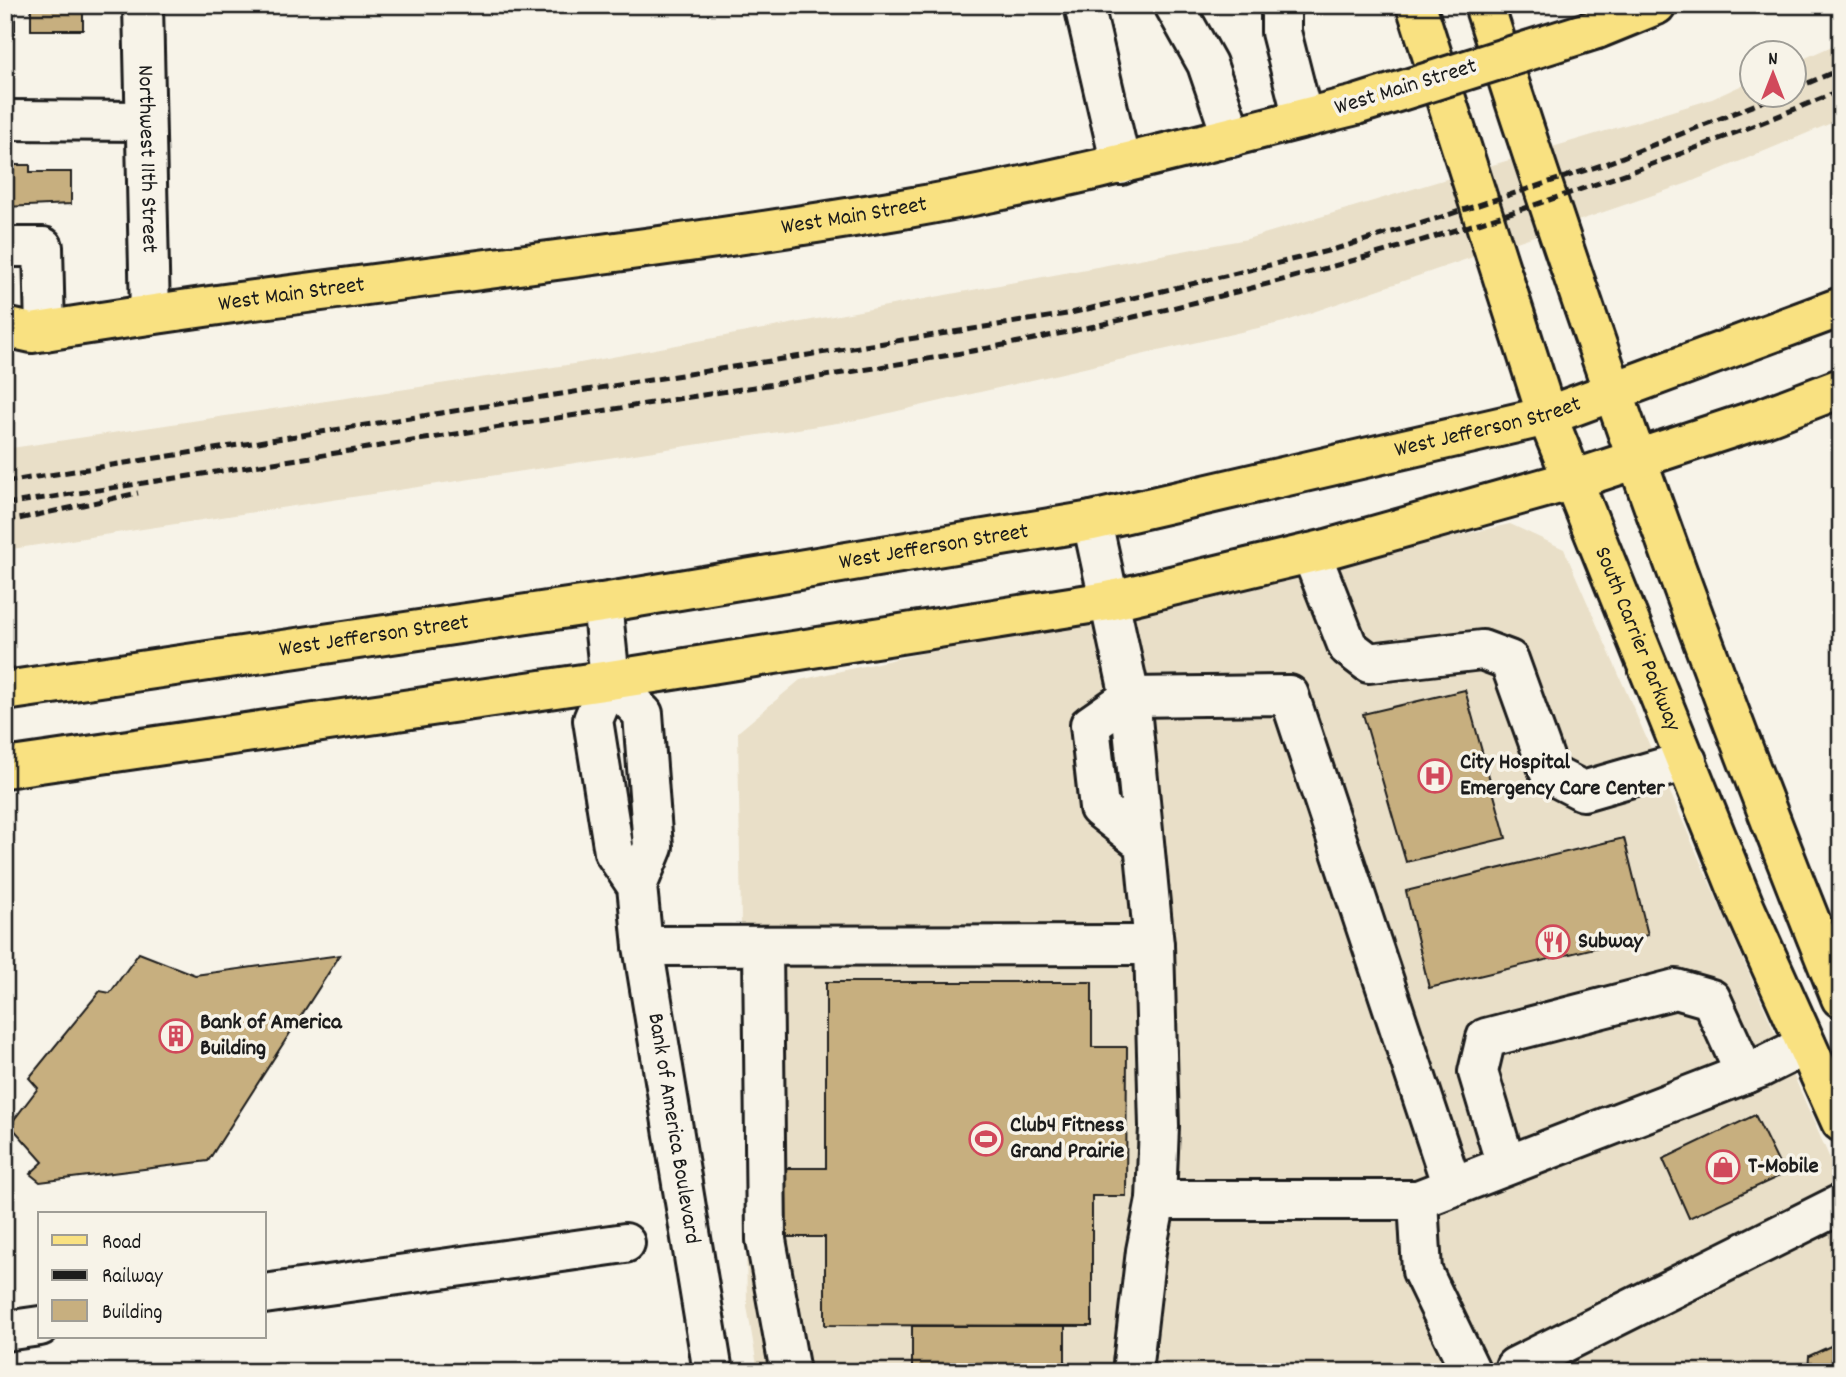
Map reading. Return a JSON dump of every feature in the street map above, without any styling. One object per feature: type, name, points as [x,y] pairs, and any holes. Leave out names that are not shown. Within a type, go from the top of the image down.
[{"type":"main road","name":"South Carrier Parkway","points":[[1416,5],[1459,147],[1547,416],[1745,908],[1841,1122]]},
{"type":"main road","points":[[1485,5],[1611,392],[1638,457],[1768,817],[1841,998]]},
{"type":"main road","name":"West Main Street","points":[[22,335],[150,314],[903,209],[1121,165],[1356,104],[1597,29],[1656,5]]},
{"type":"main road","name":"West Jefferson Street","points":[[5,691],[602,603],[1092,521],[1547,416],[1841,307]]},
{"type":"main road","points":[[5,768],[610,680],[1108,601],[1311,553],[1573,480],[1765,417],[1841,388]]},
{"type":"street","name":"Northwest 11th Street","points":[[143,5],[150,314]]},
{"type":"street","points":[[1084,5],[1121,165]]},
{"type":"street","points":[[1174,5],[1207,64],[1232,136]]},
{"type":"street","points":[[1281,5],[1281,32],[1303,118]]},
{"type":"street","points":[[5,120],[145,121]]},
{"type":"street","points":[[5,247],[43,247],[22,335]]},
{"type":"street","points":[[1092,521],[1130,697],[1154,944],[1159,1126],[1156,1200],[1146,1251],[1132,1372]]},
{"type":"street","points":[[1311,553],[1348,646],[1369,663],[1482,650],[1509,660],[1550,774],[1583,791],[1687,761]]},
{"type":"street","points":[[602,603],[610,680]]},
{"type":"street","name":"Bank of America Boulevard","points":[[610,680],[643,714],[653,847],[637,886],[643,946],[713,1372]]},
{"type":"street","points":[[1130,697],[1289,695],[1315,776],[1435,1193],[1422,1271],[1471,1372]]},
{"type":"street","points":[[643,946],[1154,944]]},
{"type":"street","points":[[762,946],[766,1240],[790,1372]]},
{"type":"street","points":[[1506,1166],[1478,1072],[1486,1038],[1676,989],[1712,999],[1745,1074]]},
{"type":"street","points":[[1156,1200],[1435,1193],[1745,1074],[1806,1045]]},
{"type":"street","points":[[1511,1370],[1841,1204]]},
{"type":"street","points":[[266,1294],[625,1243]]},
{"type":"street","points":[[5,1331],[38,1326]]},
{"type":"shaded area","points":[[1841,42],[1841,119],[1688,183],[1284,322],[863,419],[5,550],[5,449],[580,363],[1247,239],[1712,99],[1738,87],[1738,108],[1808,108],[1808,57]]},
{"type":"shaded area","points":[[1510,524],[1564,549],[1841,1184],[1841,1372],[758,1372],[747,1306],[738,732],[800,680]]},
{"type":"building","points":[[5,5],[15,5],[15,30],[5,30]]},
{"type":"building","points":[[31,5],[83,5],[83,30],[31,30]]},
{"type":"building","points":[[5,165],[30,165],[30,172],[71,172],[71,204],[5,207]]},
{"type":"building","name":"City Hospital Emergency Care Center","points":[[1465,690],[1506,838],[1406,862],[1363,714]]},
{"type":"building","points":[[1624,838],[1648,935],[1429,988],[1406,891]]},
{"type":"building","name":"Bank of America Building","points":[[139,953],[195,975],[340,955],[208,1161],[40,1182],[30,1174],[43,1162],[10,1125],[38,1088],[29,1078],[100,991],[110,993]]},
{"type":"building","points":[[826,982],[1092,982],[1092,1047],[1127,1047],[1126,1196],[1092,1196],[1092,1326],[825,1325],[825,1237],[779,1237],[779,1168],[826,1168]]},
{"type":"building","name":"T-Mobile","points":[[1755,1115],[1784,1174],[1689,1218],[1663,1159]]},
{"type":"building","points":[[912,1326],[1065,1326],[1065,1372],[912,1372]]},
{"type":"building","points":[[1833,1345],[1841,1351],[1841,1372],[1808,1372],[1809,1356]]},
{"type":"railway","points":[[1808,83],[1841,69]]},
{"type":"railway","points":[[5,504],[858,371],[1063,333],[1261,285],[1458,230],[1651,165],[1841,90]]},
{"type":"railway","points":[[5,482],[1067,314],[1332,250],[1429,221],[1605,164],[1747,108]]},
{"type":"railway","points":[[5,522],[138,493]]},
{"type":"place","name":"City Hospital Emergency Care Center","points":[[1435,776]]},
{"type":"place","name":"Subway","points":[[1553,942]]},
{"type":"place","name":"Bank of America Building","points":[[176,1036]]},
{"type":"place","name":"Club4 Fitness Grand Prairie","points":[[986,1139]]},
{"type":"place","name":"T-Mobile","points":[[1723,1167]]}]
